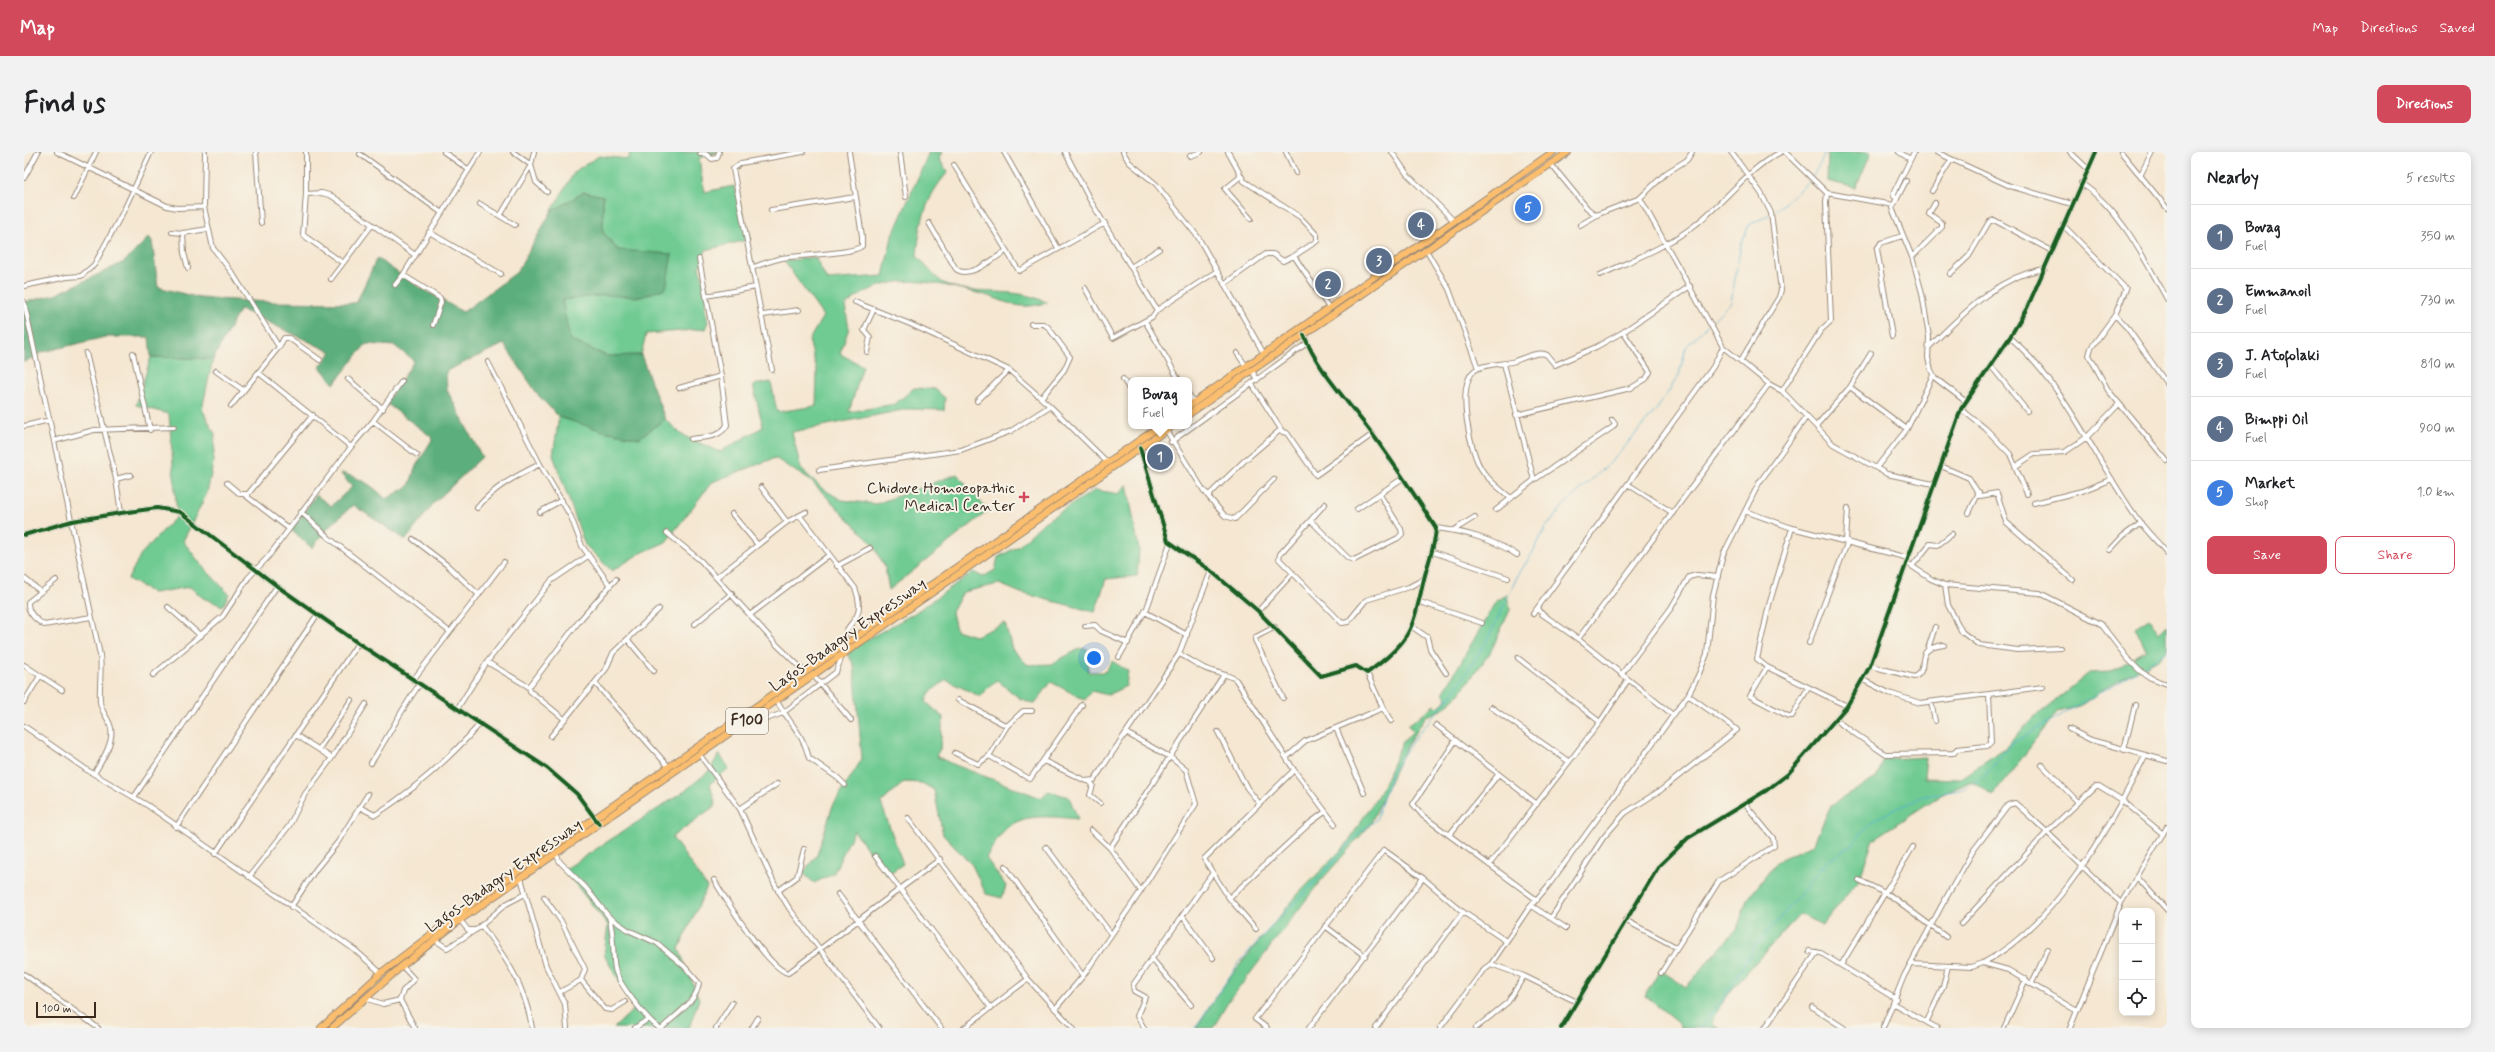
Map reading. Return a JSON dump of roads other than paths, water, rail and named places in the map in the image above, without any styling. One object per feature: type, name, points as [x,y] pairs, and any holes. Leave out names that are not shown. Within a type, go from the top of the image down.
[{"type":"highway","points":[[1192,404],[1553,152]]},
{"type":"highway","points":[[1192,412],[1568,152]]},
{"type":"highway","points":[[1348,295],[1353,302]]},
{"type":"highway","name":"Lagos-Badagry Expressway","points":[[321,1028],[381,973],[474,902],[1153,429]]},
{"type":"highway","name":"Lagos-Badagry Expressway","points":[[332,1028],[402,966],[460,920],[743,724],[839,655],[1166,430]]},
{"type":"street","points":[[24,178],[38,152]]},
{"type":"street","points":[[57,152],[133,190],[172,207],[204,207]]},
{"type":"street","points":[[74,198],[96,152]]},
{"type":"street","points":[[24,286],[86,274],[99,258],[151,152]]},
{"type":"street","points":[[205,152],[204,207],[213,248],[233,274],[280,347]]},
{"type":"street","points":[[256,152],[261,223]]},
{"type":"street","points":[[306,152],[306,194],[303,235],[343,263]]},
{"type":"street","points":[[444,152],[470,170]]},
{"type":"street","points":[[395,285],[470,170],[480,152]]},
{"type":"street","points":[[513,152],[531,165],[536,182],[547,192]]},
{"type":"street","points":[[500,216],[531,165],[534,152]]},
{"type":"street","points":[[700,154],[706,154],[712,159],[717,158],[719,152]]},
{"type":"street","points":[[772,370],[763,315],[756,287],[754,267],[734,168],[742,163],[803,152]]},
{"type":"street","points":[[754,267],[788,257],[860,248],[863,241],[849,152]]},
{"type":"street","points":[[900,152],[906,198]]},
{"type":"street","points":[[1004,152],[1058,248]]},
{"type":"street","points":[[1065,152],[1157,310]]},
{"type":"street","points":[[1123,152],[1129,162],[1156,184],[1184,217],[1217,271],[1264,354]]},
{"type":"street","points":[[1190,156],[1201,152]]},
{"type":"street","points":[[1224,284],[1266,254],[1273,254],[1283,261],[1317,242],[1317,235],[1300,216],[1249,186],[1240,177],[1228,152]]},
{"type":"street","points":[[1286,152],[1296,173]]},
{"type":"street","points":[[1392,152],[1407,174],[1454,220]]},
{"type":"street","points":[[1580,225],[1600,214],[1640,198],[1666,173],[1687,160],[1692,152]]},
{"type":"street","points":[[1731,152],[1749,176],[1772,215],[1780,294],[1741,360]]},
{"type":"street","points":[[1600,275],[1666,244],[1694,226],[1749,176],[1781,152]]},
{"type":"street","points":[[1784,152],[1828,192],[1893,205]]},
{"type":"street","points":[[1899,152],[1910,159]]},
{"type":"street","points":[[1897,199],[1893,195],[1914,152]]},
{"type":"street","points":[[1936,152],[2010,186],[2072,204]]},
{"type":"street","points":[[2070,152],[2088,169]]},
{"type":"street","points":[[1561,1028],[1659,866],[1677,847],[1704,828],[1745,804],[1788,774],[1847,706],[1870,666],[1933,484],[1941,466],[1952,430],[1961,409],[2010,337],[2045,270],[2081,183],[2096,152]]},
{"type":"street","points":[[2121,152],[2141,174],[2141,178],[2167,208]]},
{"type":"street","points":[[2141,174],[2152,152]]},
{"type":"street","points":[[360,154],[442,213]]},
{"type":"street","points":[[1932,191],[1951,160]]},
{"type":"street","points":[[1550,163],[1592,214],[1600,214]]},
{"type":"street","points":[[954,165],[1016,268],[1020,271],[1058,248],[1105,223]]},
{"type":"street","points":[[1240,177],[1226,189],[1251,219]]},
{"type":"street","points":[[1906,181],[1893,205],[1894,216],[1912,257],[1922,293],[1930,346],[1929,362],[1933,375],[1965,401]]},
{"type":"street","points":[[2081,183],[2096,196],[2129,232],[2167,299]]},
{"type":"street","points":[[1782,391],[1821,330],[1831,321],[1826,202],[1828,192]]},
{"type":"street","points":[[306,194],[322,193],[332,196],[415,255]]},
{"type":"street","points":[[771,210],[855,197]]},
{"type":"street","points":[[1640,198],[1723,347],[1769,384],[1782,391],[1833,444],[1887,474],[1933,484]]},
{"type":"street","points":[[1912,257],[1942,227],[1942,223],[1929,214],[1935,203]]},
{"type":"street","points":[[480,204],[515,225]]},
{"type":"street","points":[[1950,274],[1969,256],[1989,222],[1994,220],[2052,251]]},
{"type":"street","points":[[929,223],[956,269],[962,273],[971,272],[1006,251]]},
{"type":"street","points":[[331,279],[372,225]]},
{"type":"street","points":[[2063,225],[2126,289],[2115,315],[2091,348],[2090,355],[2119,404],[2167,461]]},
{"type":"street","points":[[172,232],[183,233],[208,228]]},
{"type":"street","points":[[429,232],[502,274]]},
{"type":"street","points":[[183,233],[184,253],[188,268]]},
{"type":"street","points":[[1892,336],[1877,249],[1881,243],[1902,236]]},
{"type":"street","points":[[1131,267],[1158,249]]},
{"type":"street","points":[[1426,250],[1449,289],[1478,368]]},
{"type":"street","points":[[1294,256],[1328,308]]},
{"type":"street","points":[[691,439],[715,436],[723,431],[727,425],[721,376],[699,259]]},
{"type":"street","points":[[1930,346],[1960,318],[2002,284],[2027,272],[2045,270]]},
{"type":"street","points":[[1085,288],[1111,337],[1145,320],[1157,310],[1217,271]]},
{"type":"street","points":[[402,275],[440,298],[441,302],[433,325]]},
{"type":"street","points":[[1511,498],[1482,471],[1476,458],[1469,432],[1466,411],[1466,388],[1471,374],[1478,368],[1504,364],[1545,353],[1555,365],[1596,347],[1623,332],[1690,286]]},
{"type":"street","points":[[706,296],[756,287]]},
{"type":"street","points":[[24,302],[72,521],[100,660],[100,704],[111,728],[110,739],[94,774]]},
{"type":"street","points":[[855,302],[874,309],[1009,370],[1050,406],[1107,462]]},
{"type":"street","points":[[867,352],[870,337],[864,330],[874,309]]},
{"type":"street","points":[[763,315],[799,310]]},
{"type":"street","points":[[2115,315],[2128,330],[2167,384]]},
{"type":"street","points":[[1145,320],[1177,377]]},
{"type":"street","points":[[1031,324],[1043,324],[1048,327],[1070,357],[1064,370],[1041,398]]},
{"type":"street","points":[[1516,415],[1631,388],[1646,379],[1650,374],[1650,370],[1623,332]]},
{"type":"street","points":[[1304,334],[1307,343],[1337,388],[1373,434],[1436,528],[1433,552],[1424,578],[1420,602],[1411,626],[1397,650],[1367,673]]},
{"type":"street","points":[[2010,337],[2033,358],[2054,385],[2141,523],[2167,553]]},
{"type":"street","points":[[231,406],[280,347],[284,338],[289,338],[320,360]]},
{"type":"street","points":[[1192,427],[1307,343]]},
{"type":"street","points":[[1532,614],[1629,485],[1716,364],[1723,347]]},
{"type":"street","points":[[86,353],[116,479],[121,513]]},
{"type":"street","points":[[133,353],[150,430]]},
{"type":"street","points":[[1237,353],[1246,366]]},
{"type":"street","points":[[1816,426],[1850,387],[1871,353]]},
{"type":"street","points":[[488,362],[540,464],[562,500],[588,556],[610,584]]},
{"type":"street","points":[[1504,364],[1534,480]]},
{"type":"street","points":[[1991,366],[2027,411]]},
{"type":"street","points":[[977,401],[1009,370]]},
{"type":"street","points":[[1252,370],[1258,380]]},
{"type":"street","points":[[216,371],[243,390]]},
{"type":"street","points":[[259,373],[351,447]]},
{"type":"street","points":[[1876,468],[1907,429],[1933,375]]},
{"type":"street","points":[[679,388],[721,376]]},
{"type":"street","points":[[348,379],[383,409]]},
{"type":"street","points":[[1123,379],[1128,387]]},
{"type":"street","points":[[153,675],[220,619],[256,569],[351,447],[374,421],[402,381]]},
{"type":"street","points":[[1252,384],[1282,431],[1287,433],[1315,474],[1373,434]]},
{"type":"street","points":[[1578,639],[1769,384]]},
{"type":"street","points":[[1850,387],[1907,429]]},
{"type":"street","points":[[2016,466],[2034,454],[2065,452],[2087,436],[2119,404]]},
{"type":"street","points":[[819,470],[961,450],[1011,431],[1050,406]]},
{"type":"street","points":[[1961,409],[1986,430],[2010,454],[2027,494]]},
{"type":"street","points":[[245,496],[313,415]]},
{"type":"street","points":[[1440,1028],[1484,969],[1491,964],[1506,940],[1688,695],[1707,654],[1713,595],[1723,555],[1759,483],[1807,416]]},
{"type":"street","points":[[24,426],[50,420]]},
{"type":"street","points":[[1496,510],[1534,480],[1613,427],[1615,424],[1612,420]]},
{"type":"street","points":[[374,421],[417,456]]},
{"type":"street","points":[[54,441],[105,429],[150,430],[174,427]]},
{"type":"street","points":[[1171,442],[1189,429]]},
{"type":"street","points":[[1166,430],[1171,442],[1207,495],[1225,516],[1235,519],[1274,479]]},
{"type":"street","points":[[1207,495],[1212,495],[1244,461],[1282,431]]},
{"type":"street","points":[[1120,657],[1145,612],[1170,543],[1140,448]]},
{"type":"street","points":[[477,508],[487,496],[504,482],[540,464]]},
{"type":"street","points":[[1941,466],[1969,478],[1983,496],[1997,493],[2006,522],[2073,580]]},
{"type":"street","points":[[116,479],[131,475]]},
{"type":"street","points":[[1357,509],[1380,495],[1403,478]]},
{"type":"street","points":[[2034,503],[2082,491],[2112,479]]},
{"type":"street","points":[[227,483],[288,528]]},
{"type":"street","points":[[1629,485],[1673,513]]},
{"type":"street","points":[[761,487],[787,522]]},
{"type":"street","points":[[1970,512],[1979,492]]},
{"type":"street","points":[[1310,521],[1350,560],[1354,560],[1398,538],[1402,534],[1401,529],[1380,495]]},
{"type":"street","points":[[540,512],[562,500]]},
{"type":"street","points":[[1325,504],[1279,556],[1279,560],[1344,624],[1366,600],[1414,585],[1424,578]]},
{"type":"street","points":[[24,533],[72,521],[157,508],[180,512],[317,615],[457,709],[478,725],[547,768],[578,794],[599,824]]},
{"type":"street","points":[[1808,643],[1847,541],[1848,508]]},
{"type":"street","points":[[1745,511],[1792,528],[1847,541],[1907,560],[1931,579],[1945,585],[2040,593],[2101,624],[2127,658],[2139,670],[2151,678],[2167,684]]},
{"type":"street","points":[[301,512],[328,538],[450,632]]},
{"type":"street","points":[[717,577],[787,522],[806,512]]},
{"type":"street","points":[[732,514],[758,545]]},
{"type":"street","points":[[800,516],[855,588],[860,606],[857,618],[845,632],[845,643]]},
{"type":"street","points":[[1454,530],[1475,517]]},
{"type":"street","points":[[2110,550],[2123,536],[2141,523]]},
{"type":"street","points":[[1436,528],[1454,530],[1508,548],[1517,555]]},
{"type":"street","points":[[1792,528],[1756,655],[1760,662],[1767,667],[1847,706]]},
{"type":"street","points":[[667,533],[717,577],[776,644],[804,671]]},
{"type":"street","points":[[1913,566],[1930,544],[1938,545],[1952,534]]},
{"type":"street","points":[[413,539],[447,565],[479,595]]},
{"type":"street","points":[[1170,543],[1211,571],[1258,611],[1275,627],[1320,676],[1356,666],[1367,673],[1383,708],[1391,721]]},
{"type":"street","points":[[837,566],[870,548]]},
{"type":"street","points":[[1433,552],[1508,578]]},
{"type":"street","points":[[751,614],[829,555]]},
{"type":"street","points":[[457,709],[487,662],[551,581],[588,556]]},
{"type":"street","points":[[413,680],[504,562]]},
{"type":"street","points":[[1089,781],[1094,780],[1179,654],[1211,571]]},
{"type":"street","points":[[1258,611],[1293,574]]},
{"type":"street","points":[[1621,675],[1671,608],[1689,577],[1697,575],[1718,577]]},
{"type":"street","points":[[24,578],[40,591]]},
{"type":"street","points":[[529,687],[610,584],[616,579]]},
{"type":"street","points":[[56,580],[31,598],[28,607],[37,621],[44,625],[91,617]]},
{"type":"street","points":[[1945,585],[1948,605],[1962,632],[1979,645],[2018,650],[2061,648]]},
{"type":"street","points":[[134,797],[277,586]]},
{"type":"street","points":[[695,624],[732,593]]},
{"type":"street","points":[[1420,602],[1482,622]]},
{"type":"street","points":[[168,607],[201,636]]},
{"type":"street","points":[[1538,608],[1542,614],[1578,639],[1621,675],[1673,715]]},
{"type":"street","points":[[551,736],[564,718],[606,669],[613,653],[659,609]]},
{"type":"street","points":[[1145,612],[1187,635]]},
{"type":"street","points":[[176,827],[317,615]]},
{"type":"street","points":[[1085,626],[1095,626],[1101,631],[1128,643]]},
{"type":"street","points":[[1411,626],[1427,637],[1430,649],[1446,673]]},
{"type":"street","points":[[1275,627],[1256,637],[1255,640],[1283,698]]},
{"type":"street","points":[[1870,666],[1916,677],[1919,674],[1935,627]]},
{"type":"street","points":[[628,640],[654,671]]},
{"type":"street","points":[[215,854],[358,643]]},
{"type":"street","points":[[1928,648],[1944,646]]},
{"type":"street","points":[[1179,654],[1223,676],[1232,676],[1236,680],[1294,770],[1335,824]]},
{"type":"street","points":[[743,724],[747,726],[754,725],[783,712],[800,697],[820,685],[836,672],[841,659],[839,655]]},
{"type":"street","points":[[1518,658],[1600,722]]},
{"type":"street","points":[[487,662],[529,687],[530,691],[564,718]]},
{"type":"street","points":[[24,666],[62,690]]},
{"type":"street","points":[[1767,667],[1750,696],[1784,714],[1792,716],[1808,688]]},
{"type":"street","points":[[813,675],[851,720]]},
{"type":"street","points":[[24,702],[40,676]]},
{"type":"street","points":[[1110,848],[1223,676]]},
{"type":"street","points":[[1489,865],[1537,804],[1568,761],[1600,722],[1628,680]]},
{"type":"street","points":[[1862,680],[1889,693],[1920,703],[2043,687]]},
{"type":"street","points":[[595,682],[668,766]]},
{"type":"street","points":[[371,762],[391,732],[400,712],[420,685]]},
{"type":"street","points":[[1835,720],[1885,754],[1954,754],[1957,749],[1987,746],[1991,742],[1989,694]]},
{"type":"street","points":[[1551,918],[1614,825],[1625,814],[1661,790],[1737,731],[1688,695]]},
{"type":"street","points":[[319,749],[351,700]]},
{"type":"street","points":[[776,700],[783,712],[799,731],[806,745],[809,758],[838,778],[845,785]]},
{"type":"street","points":[[958,700],[1007,726]]},
{"type":"street","points":[[1931,702],[1935,722]]},
{"type":"street","points":[[249,877],[289,826],[305,794],[332,758],[366,704]]},
{"type":"street","points":[[989,756],[1028,779],[1033,778],[1082,705]]},
{"type":"street","points":[[2124,750],[2135,705]]},
{"type":"street","points":[[1491,707],[1568,761]]},
{"type":"street","points":[[1287,757],[1305,741],[1383,708]]},
{"type":"street","points":[[955,753],[978,764],[989,756],[1007,726],[1023,710],[1032,711]]},
{"type":"street","points":[[1436,724],[1498,775],[1537,804]]},
{"type":"street","points":[[359,807],[375,815],[390,807],[410,792],[455,752],[478,725]]},
{"type":"street","points":[[24,726],[94,774],[134,797],[355,950],[381,973]]},
{"type":"street","points":[[1336,728],[1364,793]]},
{"type":"street","points":[[2069,729],[2124,750],[2167,761]]},
{"type":"street","points":[[1218,732],[1248,788],[1259,803]]},
{"type":"street","points":[[1055,1009],[1083,976],[1142,891],[1196,804],[1187,772],[1170,758],[1126,734]]},
{"type":"street","points":[[296,735],[332,758]]},
{"type":"street","points":[[1456,740],[1413,804],[1423,816],[1450,834],[1537,900]]},
{"type":"street","points":[[699,754],[740,809],[778,891],[820,950],[879,1028]]},
{"type":"street","points":[[1911,964],[1972,967],[1983,963],[2005,950],[2028,930],[2047,911],[2080,867],[2092,854],[2145,756]]},
{"type":"street","points":[[1044,761],[1089,781],[1093,785],[1090,795],[1100,803]]},
{"type":"street","points":[[2042,765],[2078,802]]},
{"type":"street","points":[[1256,929],[1229,898],[1212,874],[1204,861],[1205,856],[1294,770]]},
{"type":"street","points":[[1450,834],[1498,775]]},
{"type":"street","points":[[740,809],[777,784]]},
{"type":"street","points":[[1961,924],[2048,831],[2093,788],[2099,786],[2122,800],[2162,834]]},
{"type":"street","points":[[291,907],[316,869],[338,842],[368,794]]},
{"type":"street","points":[[1883,1028],[1911,964],[1931,925],[1973,851],[2008,805],[2015,803],[2048,831],[2080,867],[2121,903]]},
{"type":"street","points":[[1661,974],[1676,947],[1719,881],[1774,846],[1773,838],[1745,804]]},
{"type":"street","points":[[1229,898],[1310,823],[1325,812]]},
{"type":"street","points":[[908,818],[940,858],[1028,978],[1074,1028]]},
{"type":"street","points":[[2070,1028],[2095,962],[2121,903],[2167,827]]},
{"type":"street","points":[[1092,830],[1110,848],[1142,891]]},
{"type":"street","points":[[1046,847],[1111,934]]},
{"type":"street","points":[[1841,965],[1913,847]]},
{"type":"street","points":[[778,891],[797,877],[804,849]]},
{"type":"street","points":[[1267,1028],[1255,1019],[1384,850],[1423,878],[1463,912],[1506,940]]},
{"type":"street","points":[[556,854],[560,862],[586,888],[609,917],[628,930],[656,943],[684,966],[698,983],[698,991],[690,1002],[662,1028]]},
{"type":"street","points":[[875,856],[991,1008]]},
{"type":"street","points":[[714,880],[763,951],[782,972],[788,973],[795,970],[940,858]]},
{"type":"street","points":[[1005,866],[1083,976]]},
{"type":"street","points":[[1144,1028],[1136,1016],[1145,997],[1134,991],[1132,987],[1212,874]]},
{"type":"street","points":[[2137,877],[2167,910]]},
{"type":"street","points":[[521,878],[546,966],[566,1004],[567,1028]]},
{"type":"street","points":[[1309,1028],[1423,878]]},
{"type":"street","points":[[1860,880],[1884,894],[1891,896],[1946,937]]},
{"type":"street","points":[[435,940],[447,948],[476,930],[506,904],[525,894]]},
{"type":"street","points":[[838,894],[941,1028]]},
{"type":"street","points":[[544,897],[561,921],[585,969],[581,980],[560,992]]},
{"type":"street","points":[[1532,906],[1566,928]]},
{"type":"street","points":[[1376,1028],[1463,912]]},
{"type":"street","points":[[609,917],[614,934],[615,970],[648,1019],[659,1028]]},
{"type":"street","points":[[1183,917],[1213,958]]},
{"type":"street","points":[[460,920],[468,930],[476,930]]},
{"type":"street","points":[[1626,920],[1676,947]]},
{"type":"street","points":[[481,925],[500,950],[524,990],[532,1028]]},
{"type":"street","points":[[1325,926],[1365,956]]},
{"type":"street","points":[[2032,983],[2048,949]]},
{"type":"street","points":[[1809,951],[1817,952],[1841,965],[1895,1002],[1937,1028]]},
{"type":"street","points":[[1765,1028],[1817,952]]},
{"type":"street","points":[[1152,959],[1191,1005]]},
{"type":"street","points":[[1983,963],[2008,970],[2026,979],[2077,1011]]},
{"type":"street","points":[[1491,964],[1524,976],[1577,1002]]},
{"type":"street","points":[[402,966],[414,979],[403,991],[400,1000],[415,1028]]},
{"type":"street","points":[[1926,1021],[1943,986],[1948,966]]},
{"type":"street","points":[[24,974],[98,1028]]},
{"type":"street","points":[[1476,1028],[1508,1002],[1524,976]]},
{"type":"street","points":[[964,1028],[1028,978]]},
{"type":"street","points":[[2004,1028],[2026,979]]},
{"type":"street","points":[[581,980],[605,1009],[612,1010],[625,1002]]},
{"type":"street","points":[[365,998],[383,1004],[400,1000]]},
{"type":"street","points":[[716,1028],[732,1003]]},
{"type":"street","points":[[1812,1007],[1844,1028]]},
{"type":"street","points":[[752,1028],[758,1018]]},
{"type":"street","points":[[636,1028],[648,1019]]},
{"type":"waterway","points":[[1812,178],[1826,152]]},
{"type":"waterway","points":[[1772,214],[1810,180]]},
{"type":"waterway","points":[[1711,322],[1731,302],[1741,244],[1749,225],[1769,215]]},
{"type":"waterway","points":[[1195,1028],[1238,964],[1359,833],[1376,820],[1392,772],[1413,740],[1453,693],[1487,641],[1517,577],[1533,552],[1546,527],[1565,504],[1613,460],[1657,409],[1679,375],[1686,347],[1708,324]]},
{"type":"waterway","points":[[2139,669],[2167,651]]},
{"type":"waterway","points":[[1700,1028],[1727,994],[1756,944],[1782,916],[1824,864],[1852,844],[1875,819],[1924,796],[1960,790],[1982,779],[2011,744],[2137,671]]},
{"type":"place","name":"Market","points":[[1528,208]]},
{"type":"place","name":"Bimppi Oil","points":[[1421,225]]},
{"type":"place","name":"J. Atofolaki","points":[[1379,261]]},
{"type":"place","name":"Emmanoil","points":[[1328,284]]},
{"type":"place","name":"Bovag","points":[[1160,457]]},
{"type":"place","name":"Chidove Homoeopathic Medical Center","points":[[1024,497]]}]
